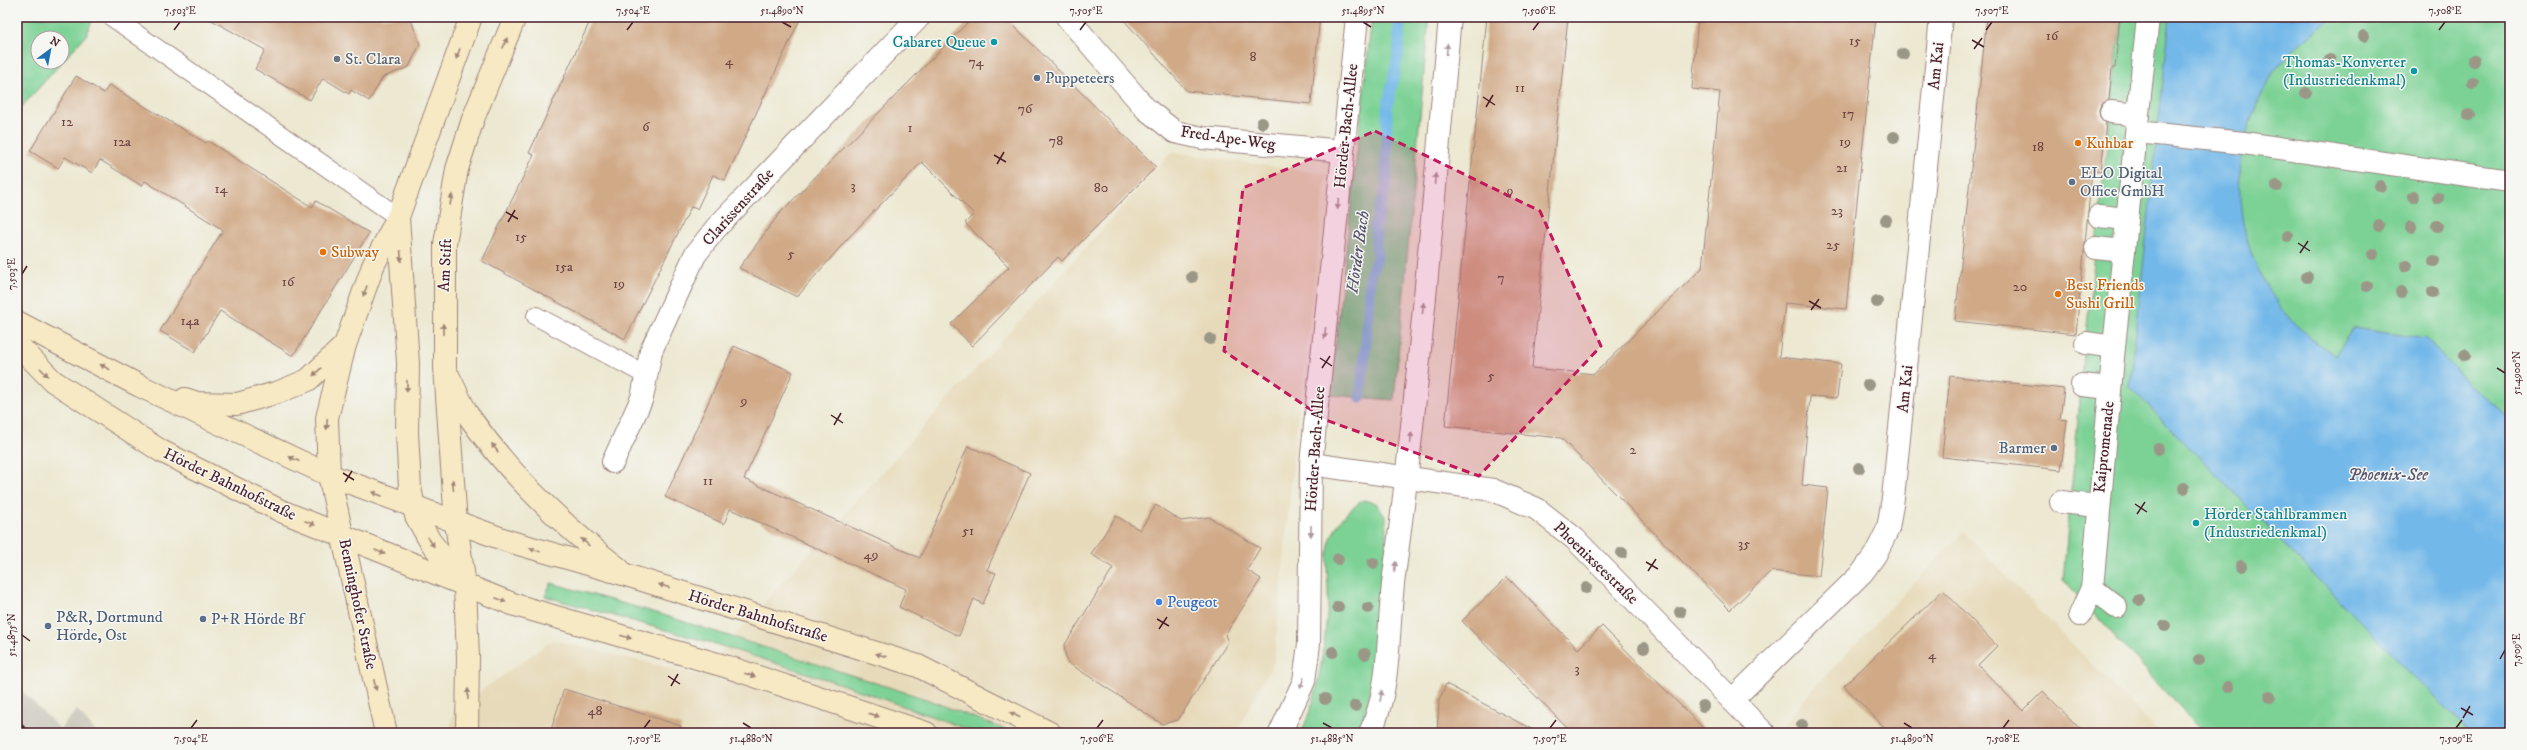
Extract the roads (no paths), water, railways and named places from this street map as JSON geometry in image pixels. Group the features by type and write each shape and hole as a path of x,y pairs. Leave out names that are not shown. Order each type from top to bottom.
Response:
{"main road":[{"path":"329,475 327,418 345,345 373,266 398,217 471,17"},
{"name":"Am Stift","path":"456,523 445,368 444,250 456,176 473,119 515,17"},
{"path":"398,217 408,363 407,432 414,508 430,541 465,586"},
{"name":"Hörder Bahnhofstraße","path":"17,322 140,386 329,475 414,508 548,554 626,575 918,666 1050,733"},
{"name":"Hörder Bahnhofstraße","path":"17,344 53,381 161,451 261,502 344,537 515,605 728,667 926,733"},
{"path":"140,386 197,403 237,404 278,392 308,380 345,345"},
{"path":"445,368 468,414 515,474 531,492 591,547 626,575"},
{"name":"Benninghofer Straße","path":"329,475 344,537 386,733"},
{"path":"456,523 465,586 468,657 467,733"}],"street":[{"name":"Clarissenstraße","path":"613,462 642,398 651,351 695,256 716,228 919,17"},
{"name":"Fred-Ape-Weg","path":"1067,17 1146,108 1175,132 1202,138 1343,151"},
{"name":"Hörder-Bach-Allee","path":"1280,733 1304,681 1309,644 1312,464 1357,17"},
{"path":"1370,733 1378,717 1386,670 1389,615 1408,476 1450,17"},
{"name":"Am Kai","path":"1732,700 1862,573 1875,555 1888,529 1904,404 1941,17"},
{"name":"Kaipromenade","path":"2080,615 2092,588 2098,506 2127,218 2145,127 2148,17"},
{"path":"2111,112 2145,127 2244,143 2510,181"},
{"path":"2099,216 2127,218"},
{"path":"2096,248 2124,251"},
{"path":"2086,343 2114,347"},
{"name":"Kaipromenade","path":"2082,385 2110,388"},
{"name":"Phoenixseestraße","path":"1312,464 1408,476 1493,490 1537,509 1575,539 1764,733"},
{"name":"Kaipromenade","path":"2061,502 2098,506"},
{"path":"2092,588 2116,607"}],"lane":[{"path":"112,17 398,217"},
{"path":"536,316 646,375"}],"water":[{"name":"Phoenix-See","path":"2170,17 2334,17 2305,39 2279,65 2262,94 2251,119 2244,146 2240,172 2240,199 2244,226 2251,252 2262,277 2276,301 2288,317 2303,332 2319,344 2336,356 2353,328 2427,339 2469,384 2510,418 2510,733 2470,733 2130,387"}],"waterway":[{"name":"Hörder Bach","path":"1360,398 1366,343 1370,275 1377,259 1375,226 1386,188 1387,109 1399,50 1399,17"}],"railway":[{"path":"17,721 29,733"}],"place":[{"name":"Cabaret Queue","path":"994,42"},
{"name":"St. Clara","path":"337,59"},
{"name":"Thomas-Konverter (Industriedenkmal)","path":"2414,71"},
{"name":"Puppeteers","path":"1037,78"},
{"name":"Kuhbar","path":"2078,143"},
{"name":"ELO Digital Office GmbH","path":"2072,182"},
{"name":"Subway","path":"323,252"},
{"name":"Best Friends Sushi Grill","path":"2058,294"},
{"name":"Barmer","path":"2054,448"},
{"name":"Hörder Stahlbrammen (Industriedenkmal)","path":"2196,523"},
{"name":"Peugeot","path":"1159,602"},
{"name":"P+R Hörde Bf","path":"203,619"},
{"name":"P&R, Dortmund Hörde, Ost","path":"48,626"}]}
